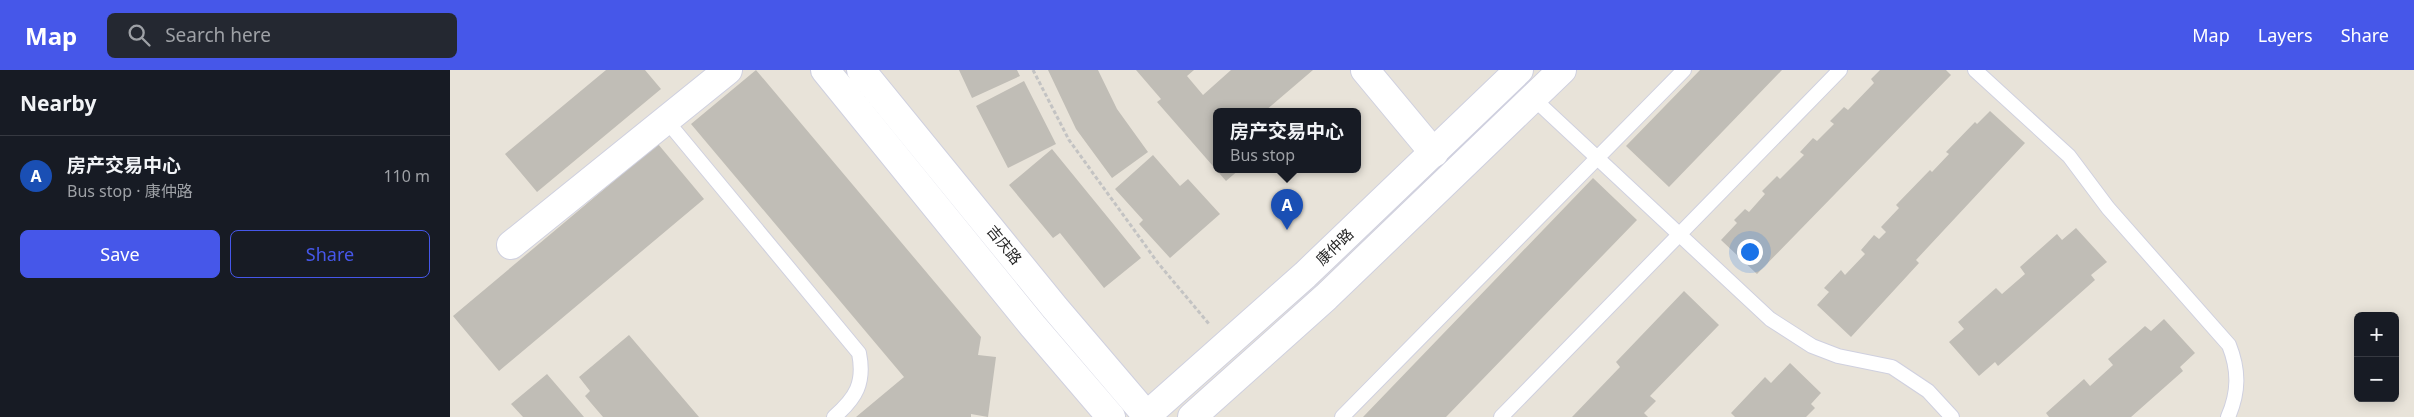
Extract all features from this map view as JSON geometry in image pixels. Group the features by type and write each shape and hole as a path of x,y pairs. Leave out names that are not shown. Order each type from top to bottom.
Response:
{"street":[{"path":"511,245 728,70"},
{"name":"吉庆路","path":"824,70 1021,311 1111,417"},
{"name":"吉庆路","path":"861,70 1055,308 1147,416"},
{"path":"1365,70 1434,153"},
{"name":"康仲路","path":"1147,416 1305,275 1434,153 1518,70"},
{"name":"康仲路","path":"1192,417 1340,284 1562,70"}],"lane":[{"path":"1342,417 1684,70"},
{"path":"1501,417 1840,70"},
{"path":"1975,70 2069,156 2108,208 2229,345 2237,372 2237,388 2228,417"},
{"path":"1533,98 1770,320 1790,334 1838,356 1892,367 1928,391 1952,417"},
{"path":"666,120 859,353 861,375 857,390 850,404 834,417"}],"path":[{"path":"1033,70 1069,140 1158,263 1227,346"}],"building":[{"path":"606,70 645,70 661,89 537,192 505,154"},
{"path":"756,70 981,337 978,355 996,357 988,417 971,414 971,417 856,417 904,377 691,124"},
{"path":"959,70 1017,70 1020,76 972,98"},
{"path":"1048,70 1098,70 1117,109 1148,152 1112,178 1076,129"},
{"path":"1136,70 1194,70 1187,76 1203,95 1231,70 1313,70 1269,108 1213,108 1213,166 1157,102 1161,99"},
{"path":"1700,70 1782,70 1669,187 1626,146"},
{"path":"1880,70 1946,70 1951,75 1757,274 1721,240 1737,223 1734,220 1745,209 1749,212 1765,194 1762,191 1777,176 1780,179 1804,155 1800,152 1813,138 1817,141 1834,124 1830,121 1844,107 1848,110 1874,83 1871,79"},
{"path":"1024,81 1056,144 1008,168 976,106"},
{"path":"1990,111 2025,143 1916,260 1919,263 1851,337 1817,305 1829,292 1824,288 1841,270 1845,275 1865,254 1861,250 1874,235 1879,239 1886,232 1881,227 1899,208 1896,205 1930,170 1932,172 1949,154 1946,152 1975,122 1977,124"},
{"path":"658,144 704,199 499,371 453,316"},
{"path":"1052,149 1141,258 1104,288 1060,233 1053,238 1009,185"},
{"path":"1153,155 1180,186 1188,179 1220,214 1170,258 1139,224 1143,220 1115,189"},
{"path":"1219,173 1235,173 1226,181"},
{"path":"1593,178 1637,220 1446,417 1363,417"},
{"path":"2076,228 2107,262 2091,275 2095,280 1998,366 1995,362 1979,376 1949,342 1964,329 1958,322 1996,288 2002,294 2025,274 2020,267 2057,234 2062,240"},
{"path":"1684,291 1719,325 1650,396 1656,401 1644,413 1648,417 1572,417 1620,367 1616,362"},
{"path":"2164,319 2195,353 2180,367 2183,371 2131,417 2049,417 2046,413 2084,379 2090,386 2113,365 2108,359 2145,326 2151,331"},
{"path":"629,335 699,417 603,417 585,396 590,391 579,377"},
{"path":"1790,363 1821,393 1811,404 1815,408 1806,417 1735,417 1731,413 1765,377 1771,383"},
{"path":"547,374 584,417 523,417 511,404"}],"place":[{"name":"房产交易中心","path":"1287,230"}]}
